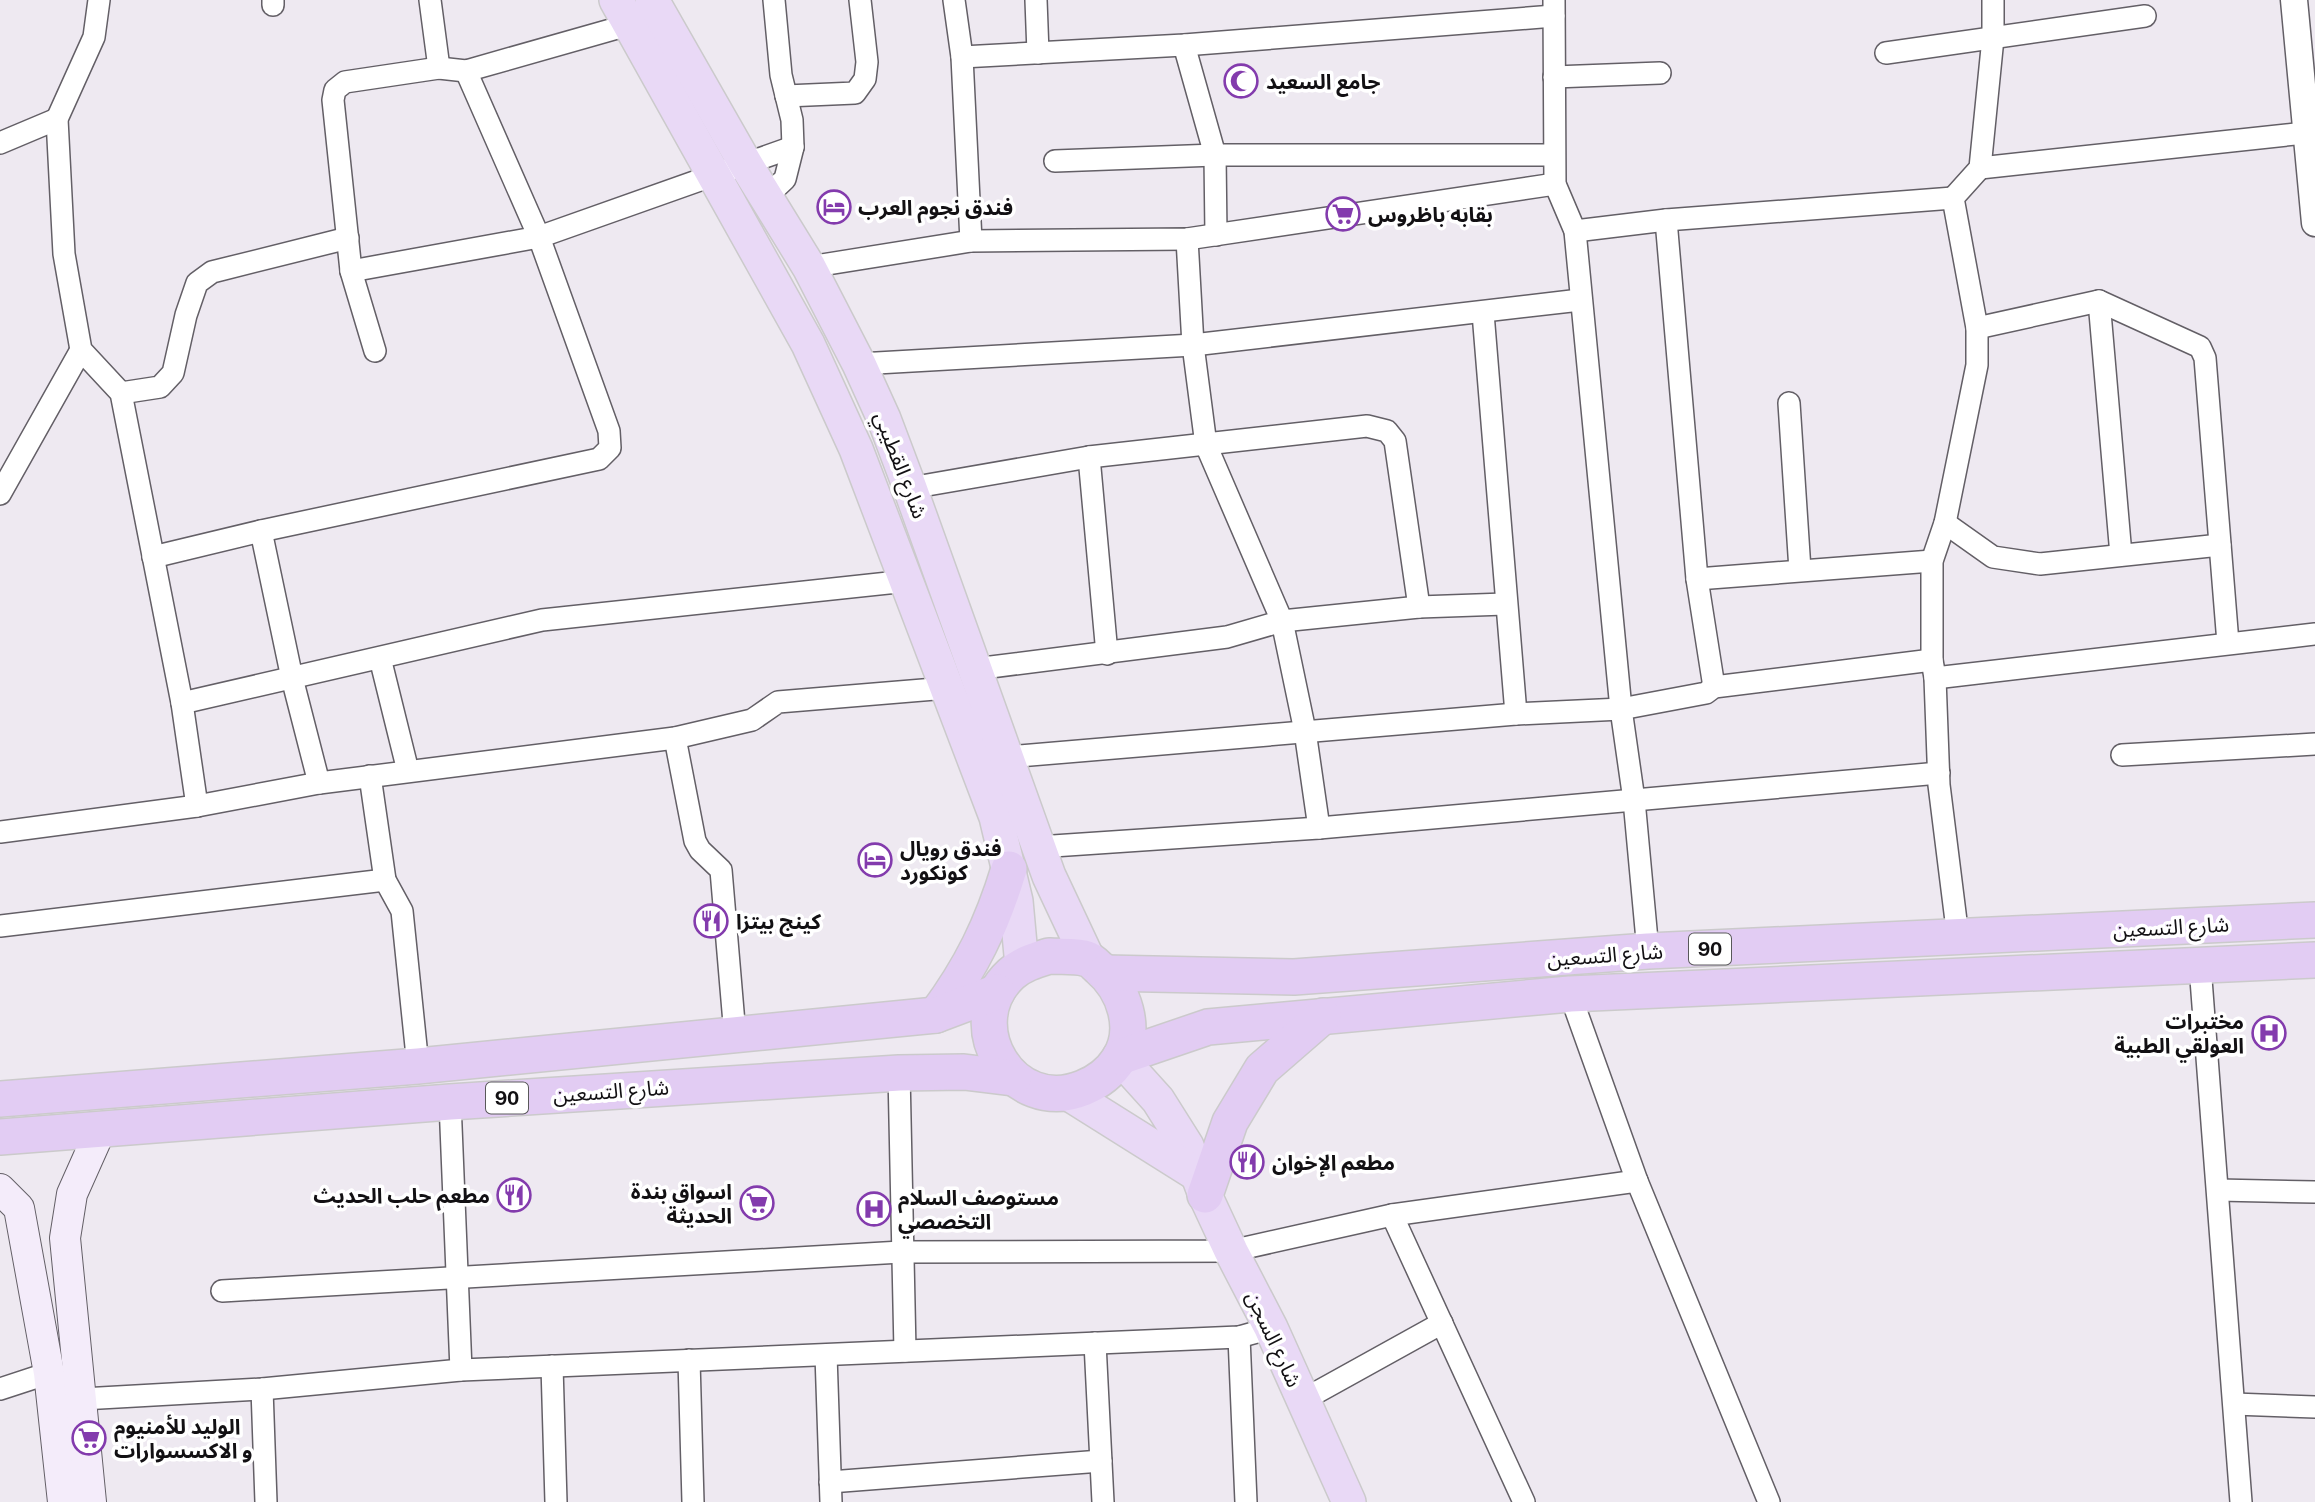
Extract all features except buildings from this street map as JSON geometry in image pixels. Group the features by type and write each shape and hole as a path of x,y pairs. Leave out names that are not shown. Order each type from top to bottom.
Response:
{"highway":[{"path":"936,1015 956,989 978,951 1009,869"},
{"name":"شارع التسعين","path":"1096,966 1294,977 1648,951 2315,920"},
{"path":"1049,956 1096,966 1119,991 1127,1012 1127,1035 1120,1057 1098,1082 1069,1094 1039,1092 1013,1078 999,1060 990,1038 990,1014 997,992 1012,973 1022,966 1049,956"},
{"name":"شارع التسعين","path":"1120,1057 1208,1027 1570,994 2315,960"},
{"name":"شارع التسعين","path":"0,1099 418,1066 936,1015 997,992"},
{"path":"1202,1185 1230,1122 1262,1069 1323,1016"},
{"name":"شارع التسعين","path":"0,1137 450,1102 900,1073 964,1072 1013,1078"}],"main road":[{"name":"شارع القطيبي","path":"652,0 745,163 809,267 859,364 911,488 975,669 990,759 996,817 1016,901 1022,966"},
{"name":"شارع القطيبي","path":"622,13 808,344 875,495 947,688 1038,847 1060,904 1096,966"},
{"name":"شارع السجن","path":"1120,1057 1158,1100 1187,1146 1231,1251 1271,1328 1349,1502"},
{"path":"1069,1094 1202,1185"},
{"path":"91,1502 65,1238 72,1194 101,1129"},
{"path":"0,1189 19,1208 49,1373 63,1502"}],"street":[{"path":"99,0 94,37 57,119 64,254 81,350 121,393 182,703 198,806"},
{"path":"430,0 439,68"},
{"path":"767,197 785,179 793,147 792,120 781,75 774,0"},
{"path":"786,96 855,93 865,79 867,62 860,0"},
{"path":"954,0 962,57 971,242"},
{"path":"1036,0 1038,53"},
{"path":"1575,231 1666,220 1953,198 1980,168 1993,38 1993,0"},
{"path":"2294,0 2315,223"},
{"path":"962,57 1184,45 1554,8 1555,184 1575,231 1621,709 1634,800 1648,951"},
{"path":"375,351 351,271 333,100 335,90 345,82 439,68 466,71 622,13"},
{"path":"1886,53 2145,16"},
{"path":"1184,45 1215,155 1216,235"},
{"path":"153,557 261,531 599,459 610,448 609,431 539,237 466,71"},
{"path":"1554,76 1660,73"},
{"path":"0,143 57,119"},
{"path":"1980,168 2305,133"},
{"path":"351,271 539,237 793,147"},
{"path":"1055,161 1215,155 1555,155"},
{"path":"809,267 971,242 1187,239 1555,184"},
{"path":"1953,198 1977,328 1977,365 1945,523 1932,561 1938,773 1958,937"},
{"path":"1666,220 1697,579 1714,687"},
{"path":"121,393 160,387 173,373 186,315 197,283 212,272 348,237"},
{"path":"1187,239 1193,345 1206,445 1282,621 1305,732 1319,828"},
{"path":"859,364 1193,345 1580,300"},
{"path":"1977,328 2099,301 2200,347 2205,358 2228,643"},
{"path":"2099,301 2122,555"},
{"path":"1482,313 1516,714"},
{"path":"0,494 81,350"},
{"path":"1789,403 1800,570"},
{"path":"911,488 1089,457 1367,426 1387,430 1395,441 1419,607"},
{"path":"1089,457 1107,654"},
{"path":"1945,523 1993,557 2040,564 2220,545"},
{"path":"261,531 292,678 319,783"},
{"path":"1697,579 1932,561"},
{"path":"182,703 542,621 908,581"},
{"path":"975,669 1227,637 1282,621 1419,607 1505,604"},
{"path":"990,759 1516,714 1621,709 1706,693 1714,687 2315,634"},
{"path":"380,658 408,771"},
{"path":"0,826 198,806 319,783 675,738 752,720 778,702 947,688"},
{"path":"675,738 695,841 720,870 735,1035"},
{"path":"2122,755 2315,744"},
{"path":"1038,847 1319,828 1938,773"},
{"path":"370,776 386,880 402,911 418,1066"},
{"path":"0,926 386,880"},
{"path":"2200,966 2241,1502"},
{"path":"1570,994 1637,1181 1769,1502"},
{"path":"900,1073 901,1252 905,1351"},
{"path":"450,1102 461,1370"},
{"path":"222,1291 901,1252 1231,1251 1392,1215 1637,1181"},
{"path":"2218,1190 2315,1192"},
{"path":"1392,1215 1524,1502"},
{"path":"1303,1400 1442,1323"},
{"path":"82,1399 262,1389 461,1370 1239,1337 1271,1328"},
{"path":"1239,1337 1246,1502"},
{"path":"1095,1343 1103,1502"},
{"path":"826,1354 831,1492 1101,1461"},
{"path":"689,1360 693,1502"},
{"path":"552,1366 556,1502"},
{"path":"0,1389 49,1373"},
{"path":"262,1389 266,1502"},
{"path":"2234,1405 2315,1407"}],"place":[{"name":"جامع السعيد","path":"1241,81"},
{"name":"فندق نجوم العرب","path":"834,207"},
{"name":"بقابه باظروس","path":"1343,214"},
{"name":"فندق رويال كونكورد","path":"875,860"},
{"name":"كينج بيتزا","path":"711,921"},
{"name":"مختبرات العولقي الطبية","path":"2269,1033"},
{"name":"مطعم الإخوان","path":"1247,1162"},
{"name":"مطعم حلب الحديث","path":"514,1195"},
{"name":"اسواق بندة الحديثة","path":"757,1203"},
{"name":"مستوصف السلام التخصصي","path":"874,1209"},
{"name":"الوليد للأمنيوم و الاكسسوارات","path":"89,1438"}]}
